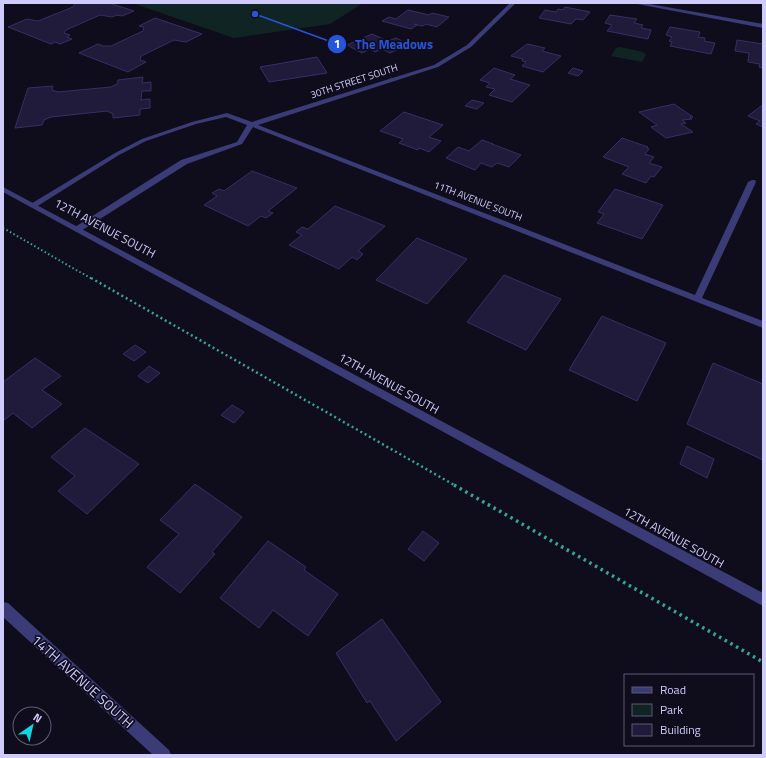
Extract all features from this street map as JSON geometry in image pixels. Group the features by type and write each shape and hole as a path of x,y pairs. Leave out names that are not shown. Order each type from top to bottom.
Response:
{"street":[{"name":"30TH STREET SOUTH","path":"251,125 436,66 470,46 513,3"},
{"path":"635,3 763,26"},
{"path":"33,205 117,154 144,140 194,123 227,115 251,125 240,143 184,162 78,229"},
{"name":"11TH AVENUE SOUTH","path":"251,125 763,325"},
{"path":"696,299 752,182"},
{"name":"12TH AVENUE SOUTH","path":"3,189 763,600"},
{"name":"14TH AVENUE SOUTH","path":"3,608 164,755"}],"path":[{"path":"3,228 763,662"}],"green space":[{"path":"132,3 363,3 330,24 234,38"},
{"path":"620,47 643,52 646,55 642,62 611,56 616,48"}],"building":[{"path":"71,3 109,3 134,11 122,16 117,15 112,17 100,15 66,30 64,33 70,35 67,37 72,39 60,44 55,42 51,44 8,27 27,19 38,21 73,7 75,4"},
{"path":"565,7 590,12 583,20 576,19 571,24 539,18 545,10 556,12 558,9 563,10"},
{"path":"408,10 429,15 432,13 449,17 437,27 426,24 422,26 414,24 417,25 411,29 382,21 389,17 396,19"},
{"path":"610,15 637,19 634,23 643,25 641,28 651,30 648,39 607,31 612,25 605,23"},
{"path":"155,18 202,34 186,42 174,40 141,56 140,60 146,62 128,72 79,53 98,44 103,46 111,46 143,31 144,27 139,26"},
{"path":"670,27 700,32 698,37 705,38 704,41 715,43 711,54 670,46 672,42 669,41 672,37 666,35"},
{"path":"372,34 388,41 396,38 408,44 390,53 382,49 375,52 370,49 362,53 347,45"},
{"path":"737,40 763,44 763,68 759,67 760,64 748,62 749,53 735,51"},
{"path":"527,44 545,48 542,51 561,56 543,72 522,66 526,62 522,61 523,59 511,56"},
{"path":"317,57 327,73 269,82 260,67"},
{"path":"494,68 515,75 510,79 530,85 512,102 489,95 495,89 486,87 490,83 480,80"},
{"path":"573,68 583,71 578,76 568,73"},
{"path":"143,77 142,83 151,82 151,91 142,91 141,100 150,99 150,108 140,109 140,115 113,118 113,114 107,111 51,117 44,120 42,125 15,128 28,88 53,86 52,90 58,92 111,87 117,84 118,80"},
{"path":"472,100 484,103 477,109 465,106"},
{"path":"674,104 693,117 690,117 692,119 682,120 686,123 681,124 693,132 666,138 651,127 657,125 639,112"},
{"path":"761,106 763,107 763,127 756,124 760,121 748,116"},
{"path":"404,112 443,125 429,137 441,141 429,152 419,148 418,150 399,143 403,139 380,131"},
{"path":"622,138 648,147 647,148 649,149 645,154 654,157 649,163 662,167 654,177 651,176 646,183 622,174 629,167 603,157"},
{"path":"482,140 521,155 509,167 497,163 492,167 481,163 475,170 446,158 458,147 469,151"},
{"path":"252,171 297,188 268,211 273,213 266,218 261,216 248,226 204,205 217,196 212,193 219,189 224,191"},
{"path":"615,189 663,205 642,239 597,223 604,214 598,212"},
{"path":"335,206 385,226 358,251 363,254 357,260 352,257 339,269 289,245 302,235 296,232 302,227 308,229"},
{"path":"417,238 467,259 427,304 376,280"},
{"path":"504,275 561,299 526,350 467,322"},
{"path":"602,316 666,343 637,401 569,370"},
{"path":"135,345 146,352 134,361 123,354"},
{"path":"35,358 61,376 42,390 62,404 32,428 13,413 3,421 3,382"},
{"path":"713,363 763,384 763,460 687,424"},
{"path":"149,366 160,373 148,383 138,376"},
{"path":"232,405 244,412 234,423 221,415"},
{"path":"85,428 139,464 87,514 58,491 75,476 51,457"},
{"path":"687,446 714,459 707,478 680,464"},
{"path":"195,484 242,517 212,552 215,554 180,593 147,567 179,534 160,520"},
{"path":"423,531 439,543 424,561 408,549"},
{"path":"268,541 306,567 304,570 338,594 308,636 273,610 259,628 220,598"},
{"path":"382,619 441,702 396,741 370,701 367,703 336,653"}],"place":[{"name":"The Meadows","path":"255,14"}]}
